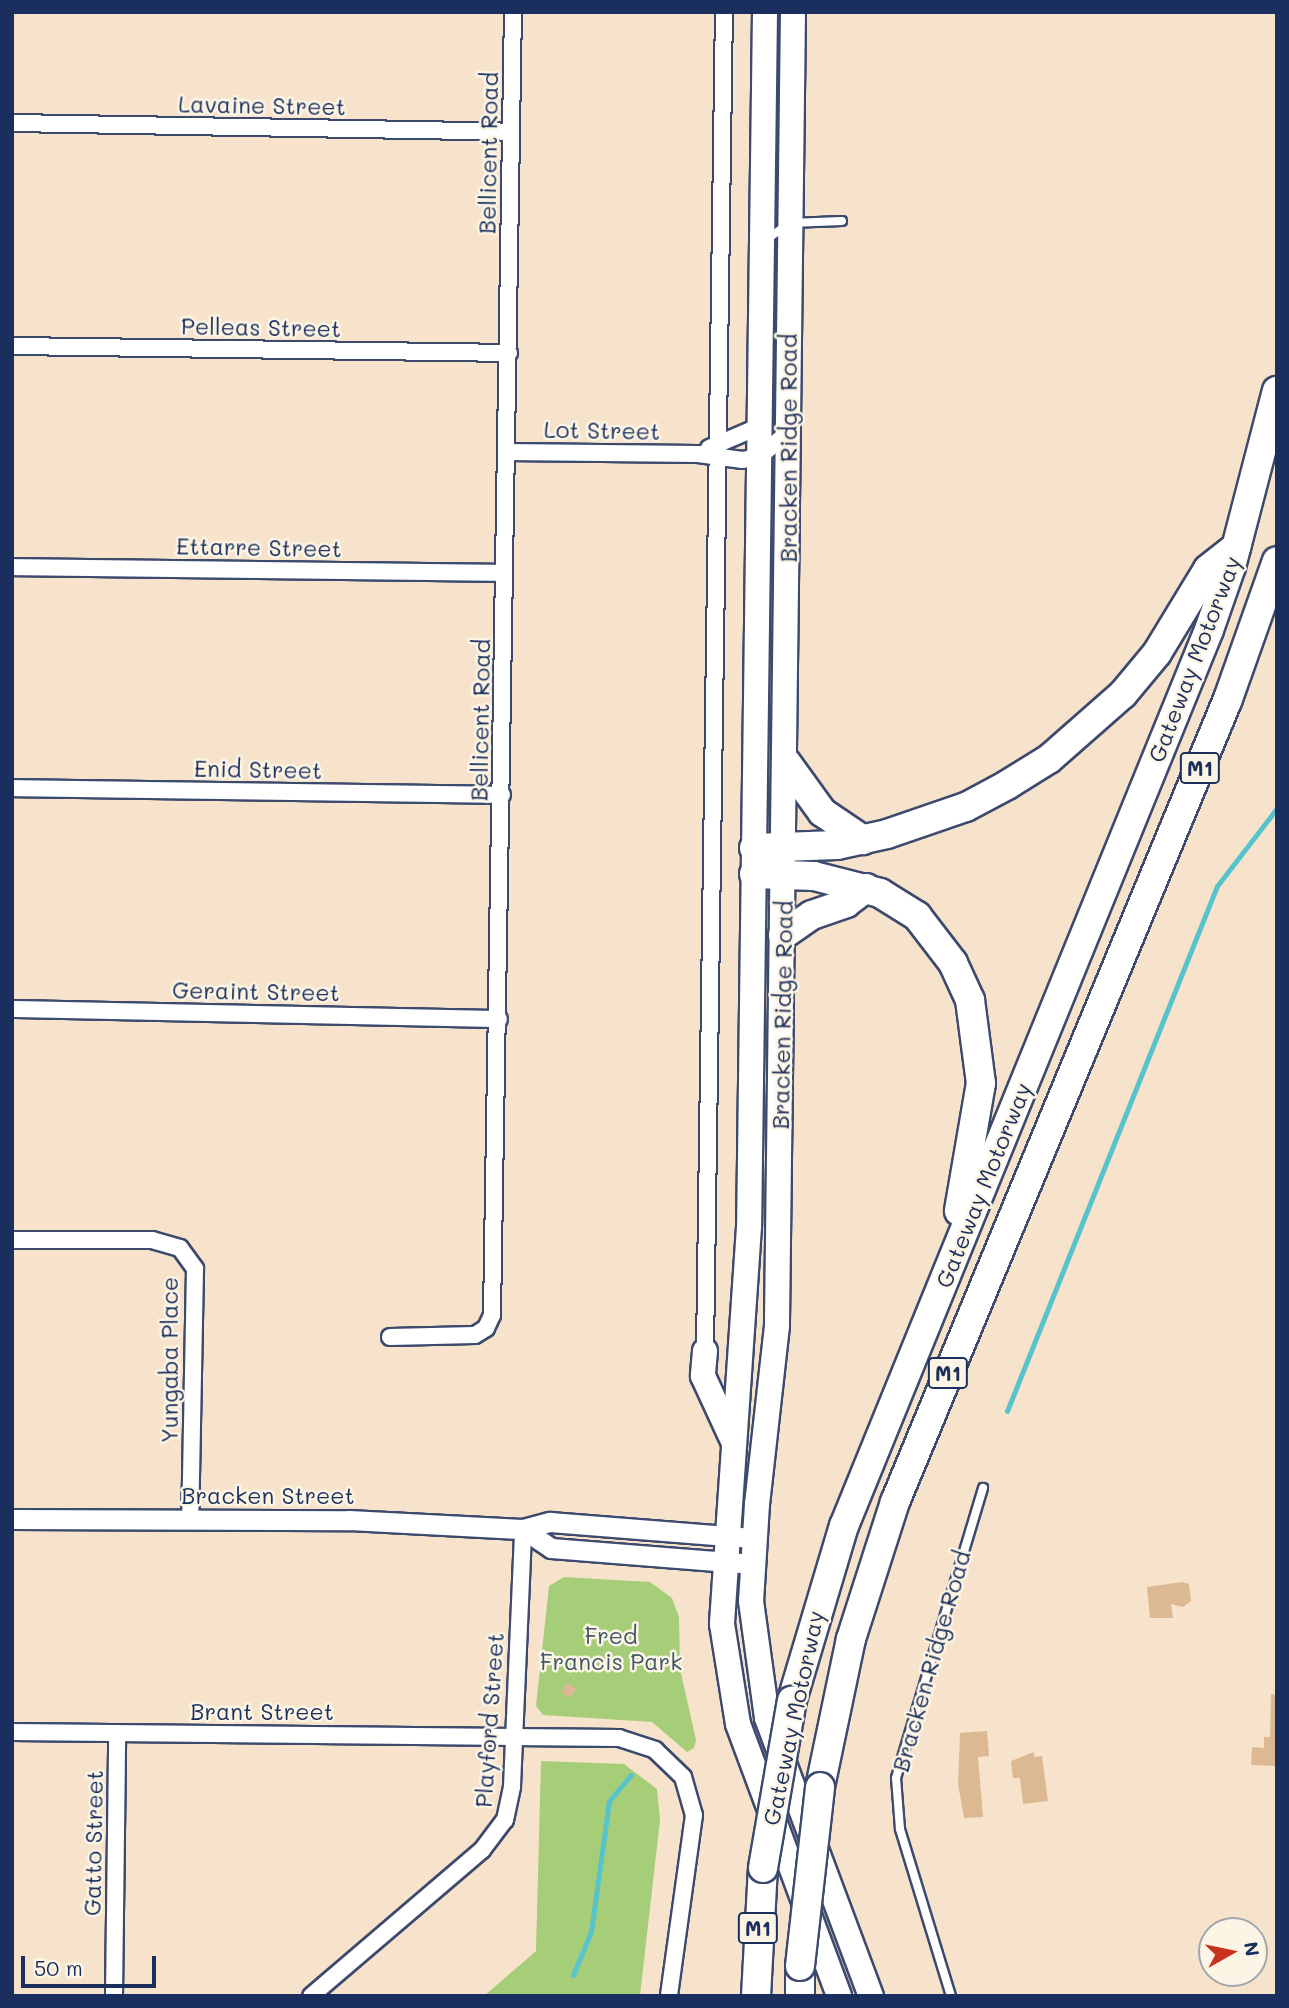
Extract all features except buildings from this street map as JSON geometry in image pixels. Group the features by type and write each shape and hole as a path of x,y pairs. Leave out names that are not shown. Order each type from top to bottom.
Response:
{"highway":[{"name":"Gateway Motorway","path":"756,1996 763,1868 792,1700 844,1526 1209,630 1236,547 1277,391"},
{"path":"784,862 965,807 1049,759 1123,694 1157,653 1208,569 1236,547"},
{"name":"Gateway Motorway","path":"800,1996 800,1966 820,1787 851,1639 895,1502 1228,699 1277,561"},
{"path":"786,762 822,812 863,840"},
{"path":"754,861 784,862 866,888 917,916 953,963 970,1000 981,1083 972,1156 958,1202 963,1234"},
{"path":"783,934 812,915 846,904 866,888"}],"main road":[{"name":"Bracken Ridge Road","path":"765,12 747,1302 722,1563 724,1655 738,1724 839,1996"},
{"name":"Bracken Ridge Road","path":"793,12 786,762 777,1326 755,1538 753,1637 767,1718 871,1996"},
{"path":"705,1351 704,1376 733,1441"}],"street":[{"name":"Bellicent Road","path":"390,1337 475,1335 486,1328 492,1315 499,1019 513,12"},
{"path":"705,1351 724,12"},
{"name":"Lavaine Street","path":"12,123 511,132"},
{"name":"Pelleas Street","path":"12,346 509,353"},
{"path":"716,452 760,426"},
{"path":"760,456 789,432"},
{"name":"Lot Street","path":"506,452 716,452 760,456"},
{"name":"Ettarre Street","path":"12,567 504,573"},
{"name":"Enid Street","path":"12,788 502,795"},
{"name":"Geraint Street","path":"12,1009 499,1019"},
{"name":"Yungaba Place","path":"12,1240 152,1240 180,1248 195,1269 190,1519"},
{"name":"Bracken Street","path":"12,1519 438,1522 523,1529 550,1522 755,1538"},
{"name":"Bracken Street","path":"523,1529 551,1548 753,1564"},
{"name":"Playford Street","path":"312,1996 496,1835 510,1806 523,1529"},
{"name":"Brant Street","path":"12,1732 619,1738 655,1750 683,1777 694,1815 670,1996"},
{"name":"Gatto Street","path":"114,1996 117,1733"}],"lane":[{"path":"762,242 790,223 842,221"},
{"name":"Bracken Ridge Road","path":"951,1996 900,1829 896,1778 983,1488"}],"green space":[{"name":"Fred Francis Park","path":"564,1577 650,1582 672,1598 679,1617 680,1669 696,1740 694,1748 687,1752 652,1722 543,1715 536,1706 549,1586"},
{"path":"541,1761 624,1764 657,1789 660,1820 640,1996 484,1996 536,1951"}],"waterway":[{"path":"1007,1411 1217,886 1277,808"},
{"path":"573,1975 591,1932 609,1801 631,1775"}]}
